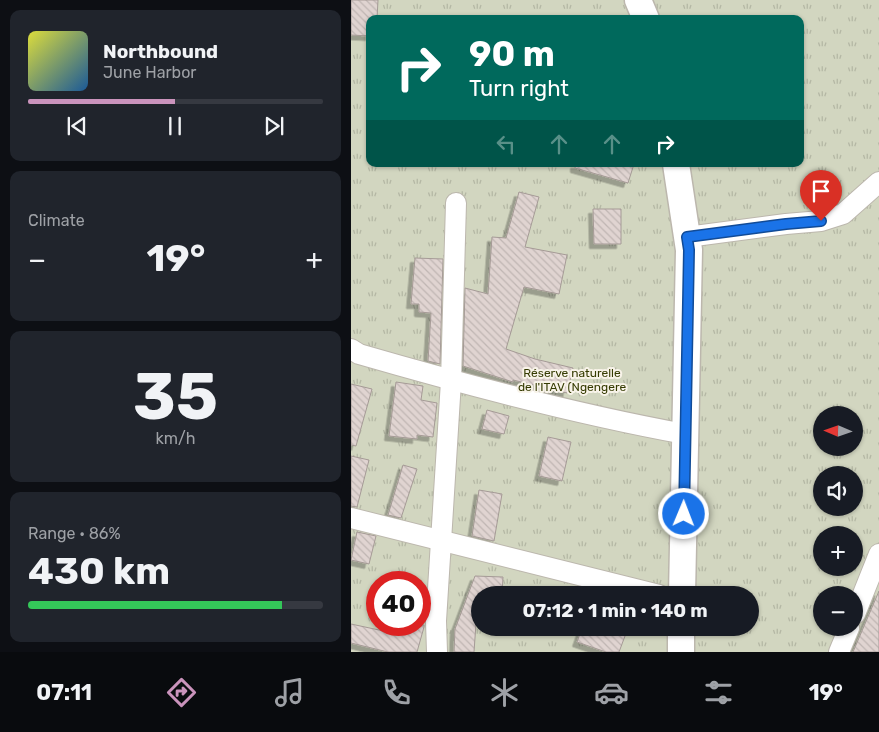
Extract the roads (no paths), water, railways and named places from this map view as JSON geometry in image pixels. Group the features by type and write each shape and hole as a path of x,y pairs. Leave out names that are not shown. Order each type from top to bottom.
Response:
{"street":[{"path":"638,0 644,15"},
{"path":"677,167 689,250 682,586"},
{"path":"687,237 821,221 843,214 879,182"},
{"path":"437,652 436,621 451,381 456,203"},
{"path":"351,349 359,354 451,381 685,434"},
{"path":"351,518 622,586"},
{"path":"863,594 879,554"},
{"path":"681,636 681,652"},
{"path":"839,652 846,636"}],"park label":[{"name":"Réserve naturelle de l'ITAV (Ngengere","path":"572,380"}]}
